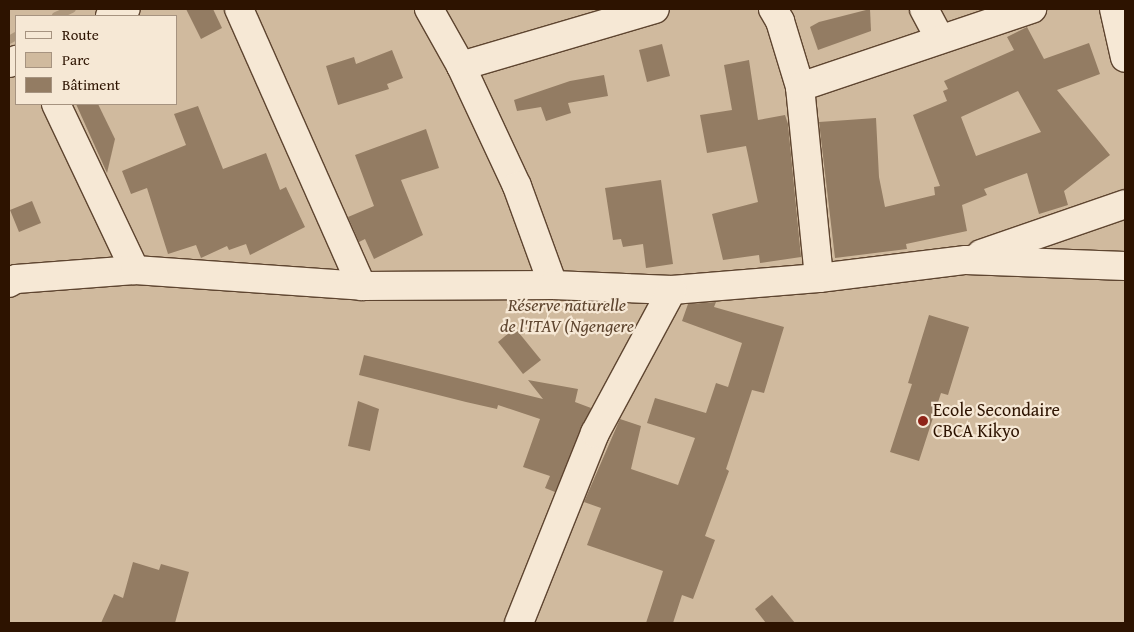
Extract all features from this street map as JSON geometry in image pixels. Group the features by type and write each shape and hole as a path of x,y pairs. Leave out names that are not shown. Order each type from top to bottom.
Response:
{"street":[{"path":"112,15 126,9"},
{"path":"239,9 362,286"},
{"path":"429,9 461,66 517,186 553,284"},
{"path":"461,66 655,9"},
{"path":"773,9 780,21 800,87 819,278"},
{"path":"924,9 940,39"},
{"path":"800,87 1032,9"},
{"path":"1114,9 1125,58"},
{"path":"56,105 135,270"},
{"path":"966,260 1125,204"},
{"path":"9,283 16,279 135,270 362,286 553,284 672,290 819,278 966,260 1125,266"},
{"path":"518,623 595,433 672,290"}],"green space":[{"name":"Réserve naturelle de l'ITAV (Ngengere","path":"9,9 1125,9 1125,623 9,623"}],"building":[{"path":"186,9 213,9 222,28 201,39"},
{"path":"870,9 871,31 818,50 810,27 819,22"},
{"path":"1027,27 1044,59 1089,43 1100,74 1057,90 1110,155 1064,191 1068,205 1039,214 1027,173 984,189 987,195 962,205 967,231 906,244 907,249 835,258 819,122 876,118 879,177 885,207 935,195 934,187 940,186 913,115 947,101 943,91 948,89 944,81 1014,50 1007,37","holes":["1018,91 1041,132 976,156 961,117"]},
{"path":"662,44 670,76 647,82 639,50"},
{"path":"392,50 403,78 387,84 389,89 338,105 326,66 354,57 356,64"},
{"path":"749,60 758,120 785,115 788,124 801,257 760,263 759,255 723,260 712,214 758,202 746,146 707,153 700,115 732,110 724,65"},
{"path":"604,75 608,96 568,103 571,113 546,121 541,107 517,111 514,100 570,81"},
{"path":"76,105 98,105 115,139 107,173"},
{"path":"198,106 223,169 266,153 280,190 286,187 305,227 250,255 246,244 229,250 227,246 201,258 196,245 168,254 147,188 131,194 122,171 186,145 174,114"},
{"path":"426,129 439,168 401,180 423,235 374,259 365,239 359,242 348,217 374,206 355,155"},
{"path":"661,180 673,264 646,268 643,244 623,247 621,239 613,240 605,188"},
{"path":"32,201 41,223 19,232 10,210"},
{"path":"716,302 714,307 784,327 764,393 752,390 726,469 729,471 705,536 715,540 693,599 682,595 673,623 646,623 663,571 587,545 601,508 584,502 620,419 641,426 631,469 678,485 695,438 647,423 655,398 706,413 716,383 728,387 742,343 682,321 688,304"},
{"path":"929,315 969,327 948,395 941,393 919,461 890,452 912,384 908,383"},
{"path":"515,328 541,360 523,374 498,342"},
{"path":"364,355 543,399 528,380 578,389 575,402 591,408 555,492 545,488 550,476 523,467 540,419 498,405 497,409 359,375"},
{"path":"358,401 379,409 370,451 348,446"},
{"path":"133,562 159,570 161,564 189,572 175,623 101,623 114,594 123,598"},
{"path":"772,595 795,623 766,623 755,609"}],"waterway":[{"path":"58,15 72,9"},
{"path":"9,40 15,37"}],"place":[{"name":"Ecole Secondaire CBCA Kikyo","path":"923,421"}]}
